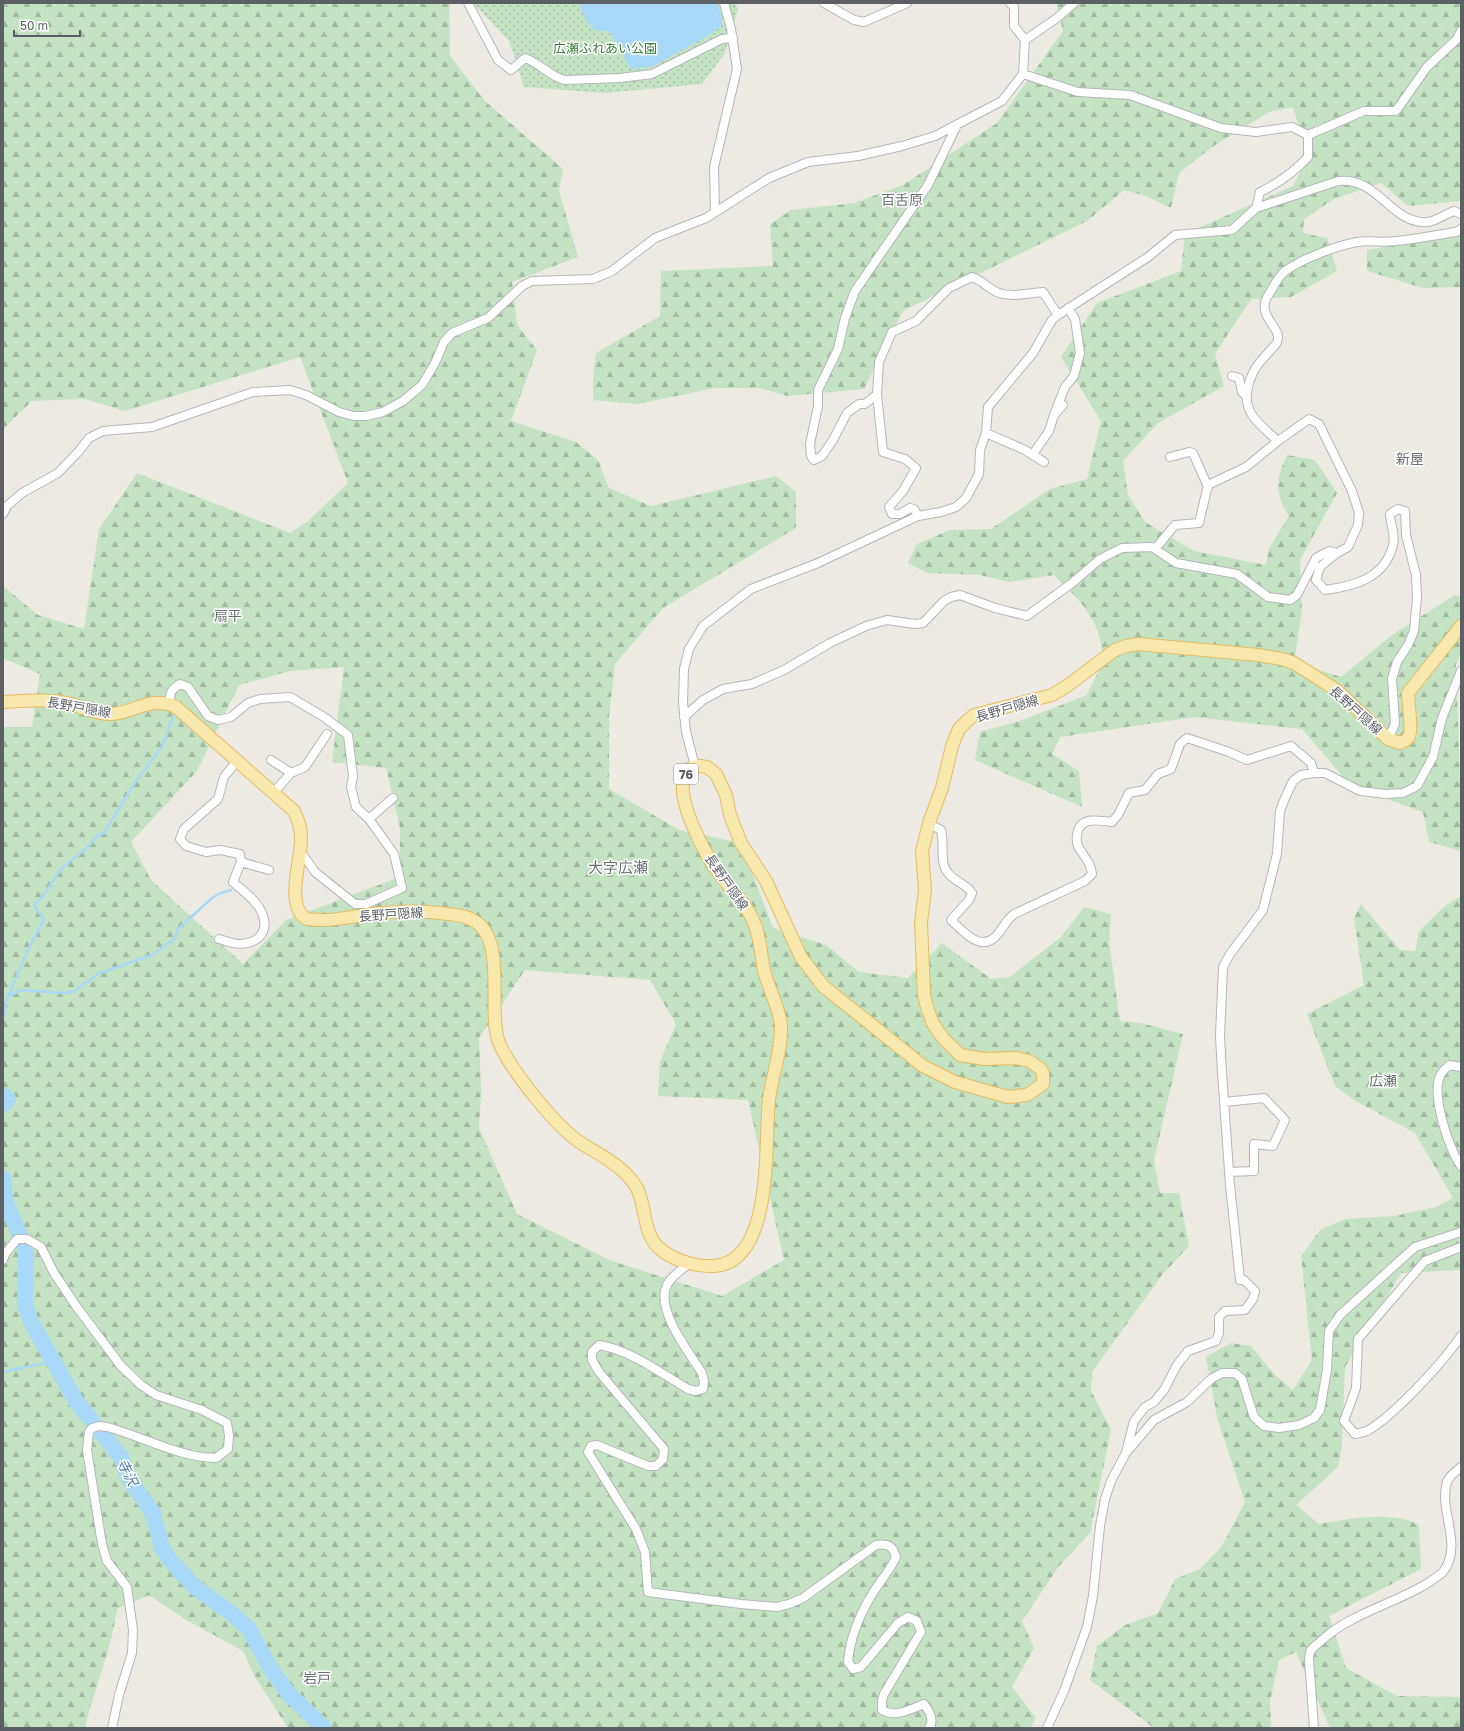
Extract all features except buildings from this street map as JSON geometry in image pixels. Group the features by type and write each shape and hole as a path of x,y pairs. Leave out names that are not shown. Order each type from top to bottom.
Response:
{"main road":[{"name":"長野戸隠線","path":"3,702 44,700 62,702 110,714 129,711 149,703 162,702 168,703 183,712 290,806 296,816 301,832 301,852 295,898 299,911 302,916 307,919 344,918 384,913 419,911 459,915 474,920 481,926 488,937 493,954 494,1024 499,1042 508,1059 561,1127 577,1140 613,1163 633,1182 638,1191 650,1233 658,1247 674,1258 714,1266 738,1257 745,1249 762,1203 767,1170 768,1105 781,1032 779,1015 766,976 760,942 752,918 741,898 713,865 697,836 689,814 683,783 687,772 695,766 707,767 716,774 726,795 735,830 741,844 768,886 801,957 823,986 923,1066 956,1082 1002,1097 1017,1098 1027,1095 1043,1084 1043,1074 1041,1069 1030,1060 1016,1058 984,1059 960,1055 943,1038 933,1024 926,1007 922,955 922,922 925,890 922,851 929,824 942,788 958,729 974,715 1052,695 1067,686 1115,650 1138,644 1282,659 1294,663 1338,691 1388,739 1400,743 1408,739 1411,732 1407,706 1408,693 1461,626"}],"street":[{"path":"468,3 489,46 498,60 511,70 525,58 532,60 557,78 565,80 620,78 652,74 722,39 733,38"},
{"path":"716,211 714,167 738,69 733,38 724,3"},
{"path":"824,3 854,20 864,22 906,3"},
{"path":"3,514 8,506 22,493 58,473 80,451 89,438 103,431 152,427 253,392 268,390 290,390 306,395 339,412 353,416 366,416 383,412 404,401 422,385 435,364 444,342 452,333 488,318 522,286 532,281 593,279 612,271 655,238 706,218 769,178 808,162 858,156 902,146 935,136 957,125 1002,101 1023,74 1025,40 1014,26 1014,7 1010,3"},
{"path":"1025,40 1057,18 1074,3"},
{"path":"1023,74 1078,92 1130,95 1220,128 1256,132 1292,127 1308,135 1364,112 1396,111 1428,67 1457,39 1461,31"},
{"path":"877,394 865,404 859,404 846,414 822,456 814,460 811,456 810,444 818,406 818,390 838,349 845,318 855,292 928,185 957,125"},
{"path":"1256,208 1260,192 1274,185 1297,169 1308,156 1308,135"},
{"path":"695,766 688,744 684,717 684,669 688,649 703,626 751,589 818,563 918,516 941,512 956,506 966,498 979,474 980,450 986,433 988,407 1030,357 1052,320 1058,315 1148,257 1175,235 1232,230 1256,208 1332,183 1349,180 1361,183 1377,192 1396,212 1415,221 1429,222 1454,211 1461,214"},
{"path":"1278,440 1255,420 1246,405 1246,396 1251,377 1259,363 1277,342 1278,333 1266,316 1263,308 1266,299 1284,273 1306,260 1338,247 1357,242 1394,242 1456,232 1461,229"},
{"path":"918,516 914,509 910,508 896,515 892,514 889,507 903,491 916,468 905,459 883,452 878,418 877,394 879,362 892,332 916,321 949,288 972,277 980,280 993,291 1004,294 1043,292 1058,315"},
{"path":"1033,454 1049,431 1064,387 1074,376 1080,353 1075,319 1068,308"},
{"path":"1232,376 1240,378 1242,392 1246,396"},
{"path":"1054,415 1063,405"},
{"path":"1208,487 1246,467 1278,440 1309,419 1319,424 1352,491 1359,513 1358,525 1348,547 1337,553 1320,567 1316,580 1325,590 1355,584 1370,578 1384,564 1394,545 1394,531 1390,514 1398,509 1404,511 1406,535 1416,575 1417,597 1414,631 1408,645 1397,662 1392,679 1395,724 1388,739"},
{"path":"986,433 1033,454 1044,462"},
{"path":"1155,549 1175,525 1199,523 1208,487 1193,453 1189,452 1170,456"},
{"path":"684,717 703,700 723,689 752,684 784,670 830,643 866,626 887,620 915,624 923,623 944,601 960,595 995,608 1027,616 1072,583 1100,559 1122,548 1152,547 1176,563 1237,574 1268,597 1290,600 1297,595 1316,558 1329,551 1337,553"},
{"path":"1126,1453 1134,1421 1144,1407 1154,1402 1164,1390 1177,1365 1188,1351 1216,1341 1219,1334 1218,1317 1225,1311 1244,1310 1253,1299 1255,1291 1244,1280 1240,1280 1229,1172 1220,1036 1223,967 1230,954 1263,910 1277,854 1280,811 1285,798 1294,781 1301,775 1314,773 1324,773 1360,791 1386,794 1403,793 1417,786 1433,757 1442,718 1461,671"},
{"path":"168,703 169,694 172,688 180,684 188,687 208,716 218,720 231,717 248,703 260,699 290,697 324,717 348,735 353,776 352,787 356,807 369,819 394,854 402,888 366,904 355,904 315,872 301,852"},
{"path":"274,792 291,773 305,767 327,734"},
{"path":"929,824 941,830 943,837 944,867 948,873 968,887 972,893 969,900 950,920 976,942 985,943 995,937 1006,921 1014,914 1085,881 1092,874 1092,866 1077,844 1077,832 1081,824 1087,820 1112,822 1118,815 1129,793 1145,790 1158,774 1171,769 1180,744 1187,738 1247,760 1291,746 1311,763 1314,773"},
{"path":"271,760 291,773"},
{"path":"220,939 240,944 254,941 264,933 266,924 260,909 233,882 242,862 240,854 220,850 206,852 186,846 180,839 184,829 218,799 224,777 237,761"},
{"path":"369,819 393,798"},
{"path":"242,862 269,870"},
{"path":"1461,1067 1449,1065 1440,1074 1438,1092 1444,1128 1461,1166"},
{"path":"1224,1102 1264,1098 1285,1120 1273,1146 1254,1144 1254,1171 1229,1172"},
{"path":"1047,1728 1064,1691 1087,1627 1093,1596 1100,1526 1105,1499 1111,1481 1126,1453 1154,1420 1188,1402 1212,1379 1222,1374 1235,1373 1242,1379 1254,1417 1264,1426 1279,1428 1299,1425 1314,1418 1320,1410 1327,1370 1329,1331 1340,1315 1415,1246 1461,1232"},
{"path":"3,1260 5,1254 17,1239 27,1239 35,1242 46,1254 54,1273 76,1306 121,1366 141,1385 156,1395 202,1410 227,1423 229,1429 228,1449 224,1454 216,1458 200,1458 175,1451 107,1427 99,1426 92,1428 89,1432 87,1450 102,1544 108,1561 127,1587 133,1630 132,1653 119,1695 112,1728"},
{"path":"1461,1247 1424,1261 1358,1339 1356,1388 1344,1421 1355,1434 1367,1431 1397,1407 1450,1351 1461,1336"},
{"path":"690,1262 677,1272 667,1286 664,1300 671,1321 702,1373 704,1381 703,1389 696,1391 688,1390 635,1358 613,1347 599,1345 592,1352 592,1360 599,1372 664,1449 663,1459 656,1466 648,1466 597,1445 591,1446 588,1452 636,1529 645,1552 648,1592 777,1607 803,1598 867,1550 876,1545 889,1545 894,1549 896,1557 870,1596 860,1617 849,1647 848,1662 853,1669 861,1667 898,1623 908,1617 917,1621 921,1632 884,1694 882,1700 882,1710 889,1714 898,1713 924,1704 930,1712 932,1724 929,1728"},
{"path":"1314,1728 1309,1659 1311,1650 1329,1634 1374,1608 1421,1586 1447,1568 1455,1551 1456,1539 1455,1529 1447,1504 1446,1483 1461,1467"}],"green space":[{"path":"3,3 451,3 449,7 450,56 485,101 563,169 559,191 578,257 512,282 517,325 537,350 511,421 576,442 598,460 609,488 651,506 776,476 796,492 796,528 663,608 615,664 609,717 609,789 679,830 741,843 773,928 826,945 859,972 908,978 942,943 991,979 1010,977 1061,937 1084,907 1111,914 1109,942 1120,1021 1141,1023 1183,1034 1154,1160 1160,1193 1179,1193 1189,1246 1162,1275 1092,1372 1091,1391 1111,1429 1090,1533 1059,1566 1022,1621 1034,1648 1012,1687 1036,1718 1030,1728 288,1728 255,1677 243,1651 186,1620 149,1595 117,1609 115,1624 107,1654 85,1728 3,1728 3,727 32,727 40,674 3,658 3,586 38,615 84,629 99,529 137,473 290,533 308,521 348,483 300,357 125,411 85,399 32,401 3,429","holes":["344,667 332,762 386,768 400,828 400,877 286,920 243,964 151,880 131,842 197,771 239,685 290,671","525,970 650,980 676,1024 660,1062 658,1096 748,1100 784,1260 722,1296 609,1260 517,1214 479,1128 481,1090 479,1038"]},
{"name":"広瀬ふれあい公園","path":"473,3 735,3 738,9 725,53 702,84 605,93 524,87 509,41"},
{"path":"1056,3 1461,3 1461,201 1408,206 1381,183 1334,199 1304,219 1303,233 1327,238 1337,271 1291,297 1251,299 1215,354 1224,386 1158,423 1123,461 1128,495 1145,522 1194,551 1266,565 1269,548 1289,516 1281,500 1278,486 1280,472 1287,455 1315,460 1337,493 1300,560 1302,610 1294,663 1341,677 1392,635 1455,595 1461,597 1461,653 1456,664 1461,851 1429,842 1423,812 1351,786 1302,729 1195,717 1060,737 1052,754 1079,771 1082,807 975,760 980,732 1020,721 1087,695 1102,662 1099,633 1094,622 1080,602 1054,575 1009,582 980,575 927,573 908,563 917,544 950,530 991,529 1050,489 1087,479 1101,421 1061,357 1097,303 1181,271 1185,234 1293,186 1308,157 1293,107 1269,112 1212,147 1179,173 1171,208 1146,196 1124,190 1087,221 903,311 864,389 787,396 760,388 715,388 637,404 593,400 593,378 596,353 660,316 661,271 773,266 770,224 791,210 854,203 903,185 997,123 1063,31"},
{"path":"1461,234 1461,287 1423,288 1367,271 1367,250"},
{"path":"1461,896 1461,1270 1401,1273 1345,1367 1342,1446 1338,1467 1296,1505 1319,1524 1356,1518 1384,1517 1409,1520 1419,1525 1421,1569 1329,1616 1346,1668 1397,1696 1461,1697 1461,1728 1330,1728 1296,1652 1279,1660 1270,1702 1271,1728 1154,1728 1090,1680 1097,1646 1125,1625 1158,1613 1175,1579 1200,1569 1222,1546 1245,1502 1217,1417 1206,1357 1231,1343 1251,1346 1273,1373 1293,1390 1312,1360 1301,1256 1320,1230 1346,1219 1394,1216 1436,1207 1453,1198 1415,1133 1354,1100 1335,1086 1307,1014 1364,985 1354,918 1361,904 1400,950 1415,951 1419,931 1445,906"}],"water":[{"path":"579,3 717,3 722,18 722,25 711,34 651,67 631,69 609,31 596,31 585,18"}],"waterway":[{"path":"3,1016 6,1001 33,939 44,920 34,905 42,897 62,868 89,846 97,836 104,833 134,784 163,745 173,716"},
{"path":"8,996 22,990 61,993 73,992 98,974 154,954 175,938 178,929 212,898 231,890"},
{"path":"3,1095 8,1099 3,1105"},
{"name":"寺沢","path":"3,1178 5,1200 26,1250 25,1304 31,1322 76,1401 121,1457 129,1479 153,1513 162,1548 170,1560 196,1588 230,1612 249,1629 269,1666 288,1693 324,1728"},
{"path":"3,1372 53,1361"}],"district":[{"name":"百舌原","path":"902,199"},
{"name":"新屋","path":"1410,458"},
{"name":"扇平","path":"228,615"},
{"name":"大字広瀬","path":"618,867"},
{"name":"広瀬","path":"1383,1080"},
{"name":"岩戸","path":"317,1677"}]}
